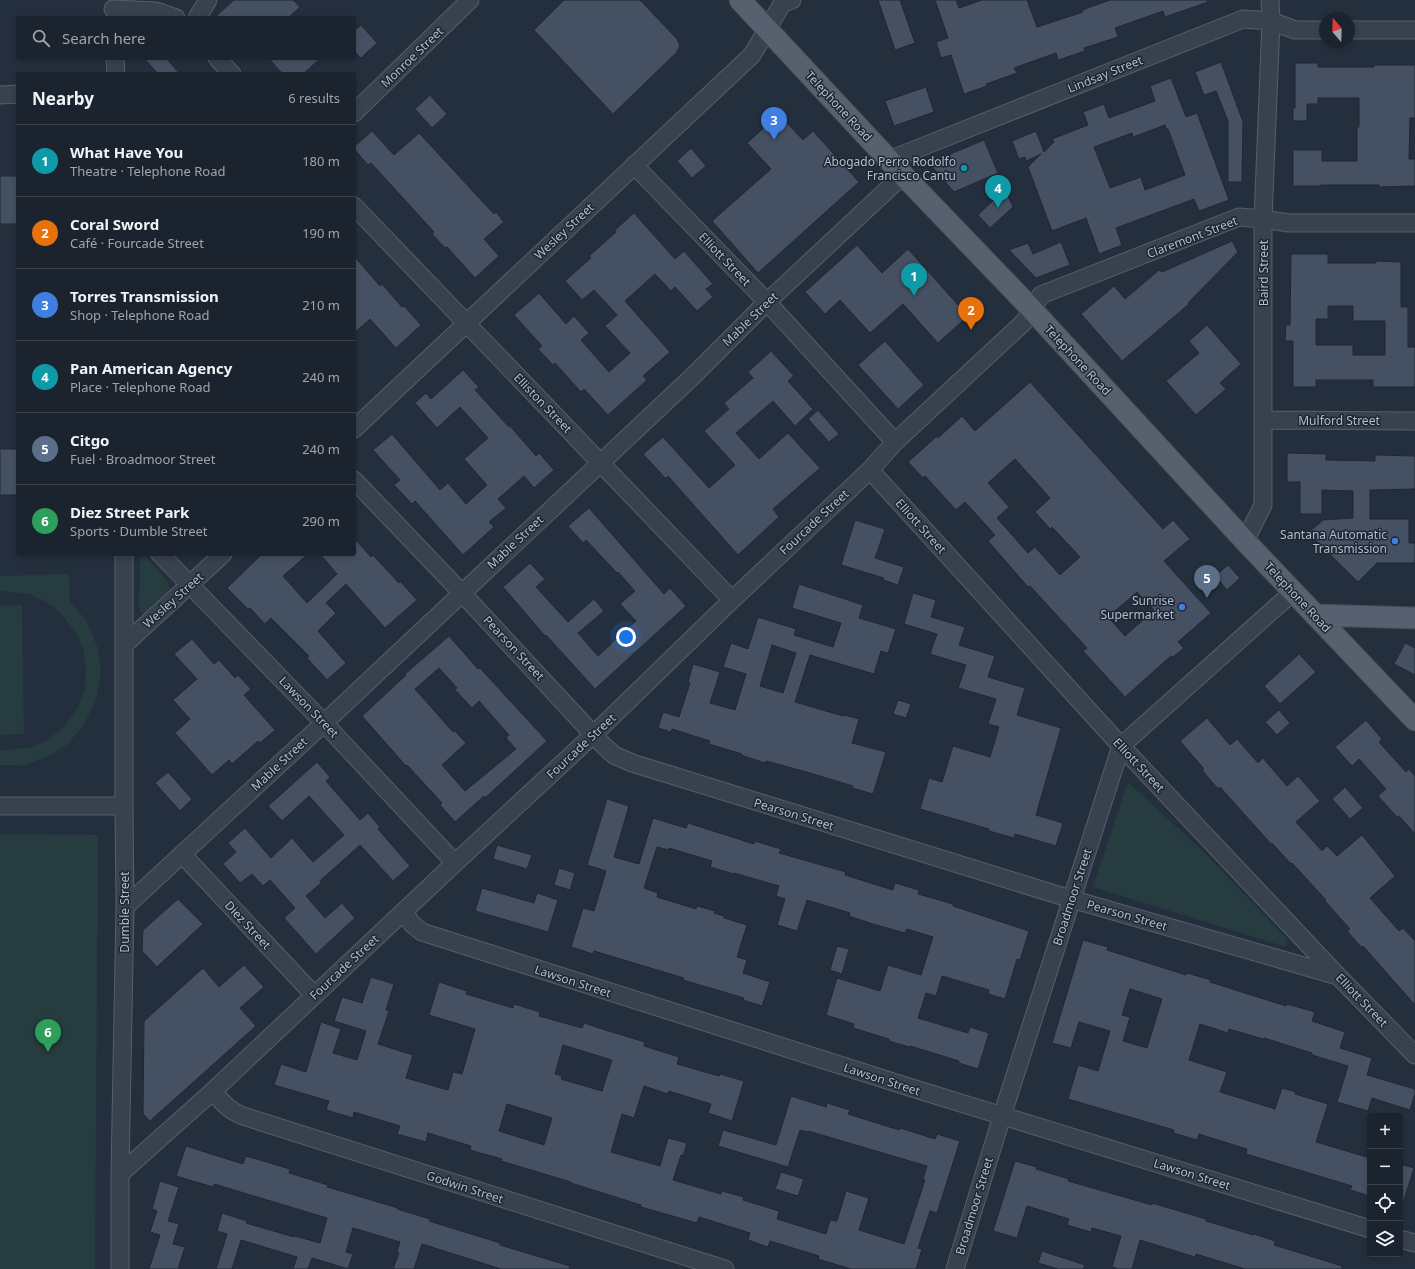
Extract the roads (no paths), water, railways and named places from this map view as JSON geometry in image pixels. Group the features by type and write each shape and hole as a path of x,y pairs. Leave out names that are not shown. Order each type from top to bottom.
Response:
{"main road":[{"name":"Telephone Road","path":"740,0 888,160 1032,310 1245,541 1415,720"},
{"path":"1315,615 1415,618"}],"street":[{"path":"199,16 208,0"},
{"name":"Wesley Street","path":"356,427 752,55 782,4 792,0"},
{"name":"Baird Street","path":"1245,541 1263,505 1263,219 1271,21 1270,0"},
{"name":"Monroe Street","path":"356,111 469,1"},
{"path":"113,9 156,11 170,16"},
{"name":"Lindsay Street","path":"888,160 1243,19 1271,21 1295,30 1319,30"},
{"path":"1355,30 1415,30"},
{"path":"115,60 116,72"},
{"path":"219,60 230,72"},
{"path":"0,94 16,94"},
{"name":"Elliott Street","path":"634,165 767,302 895,442"},
{"name":"Mable Street","path":"125,907 324,723 461,592 692,377 767,302 903,175"},
{"name":"Elliston Street","path":"356,208 732,600"},
{"name":"Claremont Street","path":"1032,310 1041,295 1239,217 1289,223 1415,223"},
{"name":"Fourcade Street","path":"120,1174 213,1091 594,734 732,600 870,470 895,442 1024,322 1032,310"},
{"name":"Mulford Street","path":"1263,420 1415,421"},
{"name":"Elliott Street","path":"870,470 1121,746 1338,976 1415,1055"},
{"name":"Pearson Street","path":"356,482 614,755 632,763 1071,899 1338,976"},
{"name":"Dumble Street","path":"120,1269 120,1174 125,907 124,556"},
{"name":"Lawson Street","path":"162,556 324,723 455,863"},
{"name":"Wesley Street","path":"124,645 221,556"},
{"path":"1121,746 1293,592"},
{"name":"Broadmoor Street","path":"955,1269 1002,1116 1121,746"},
{"path":"0,806 124,806"},
{"name":"Diez Street","path":"182,854 314,995"},
{"name":"Lawson Street","path":"404,912 412,924 422,932 904,1086 1367,1228"},
{"name":"Godwin Street","path":"213,1091 232,1112 243,1116 725,1269"},
{"path":"1403,1240 1415,1243"}],"place":[{"name":"Torres Transmission","path":"774,140"},
{"name":"Abogado Perro Rodolfo Francisco Cantu","path":"964,168"},
{"name":"Pan American Agency","path":"998,208"},
{"name":"What Have You","path":"914,296"},
{"name":"Coral Sword","path":"971,330"},
{"name":"Santana Automatic Transmission","path":"1395,541"},
{"name":"Citgo","path":"1207,598"},
{"name":"Sunrise Supermarket","path":"1182,607"},
{"name":"Diez Street Park","path":"48,1052"}]}
